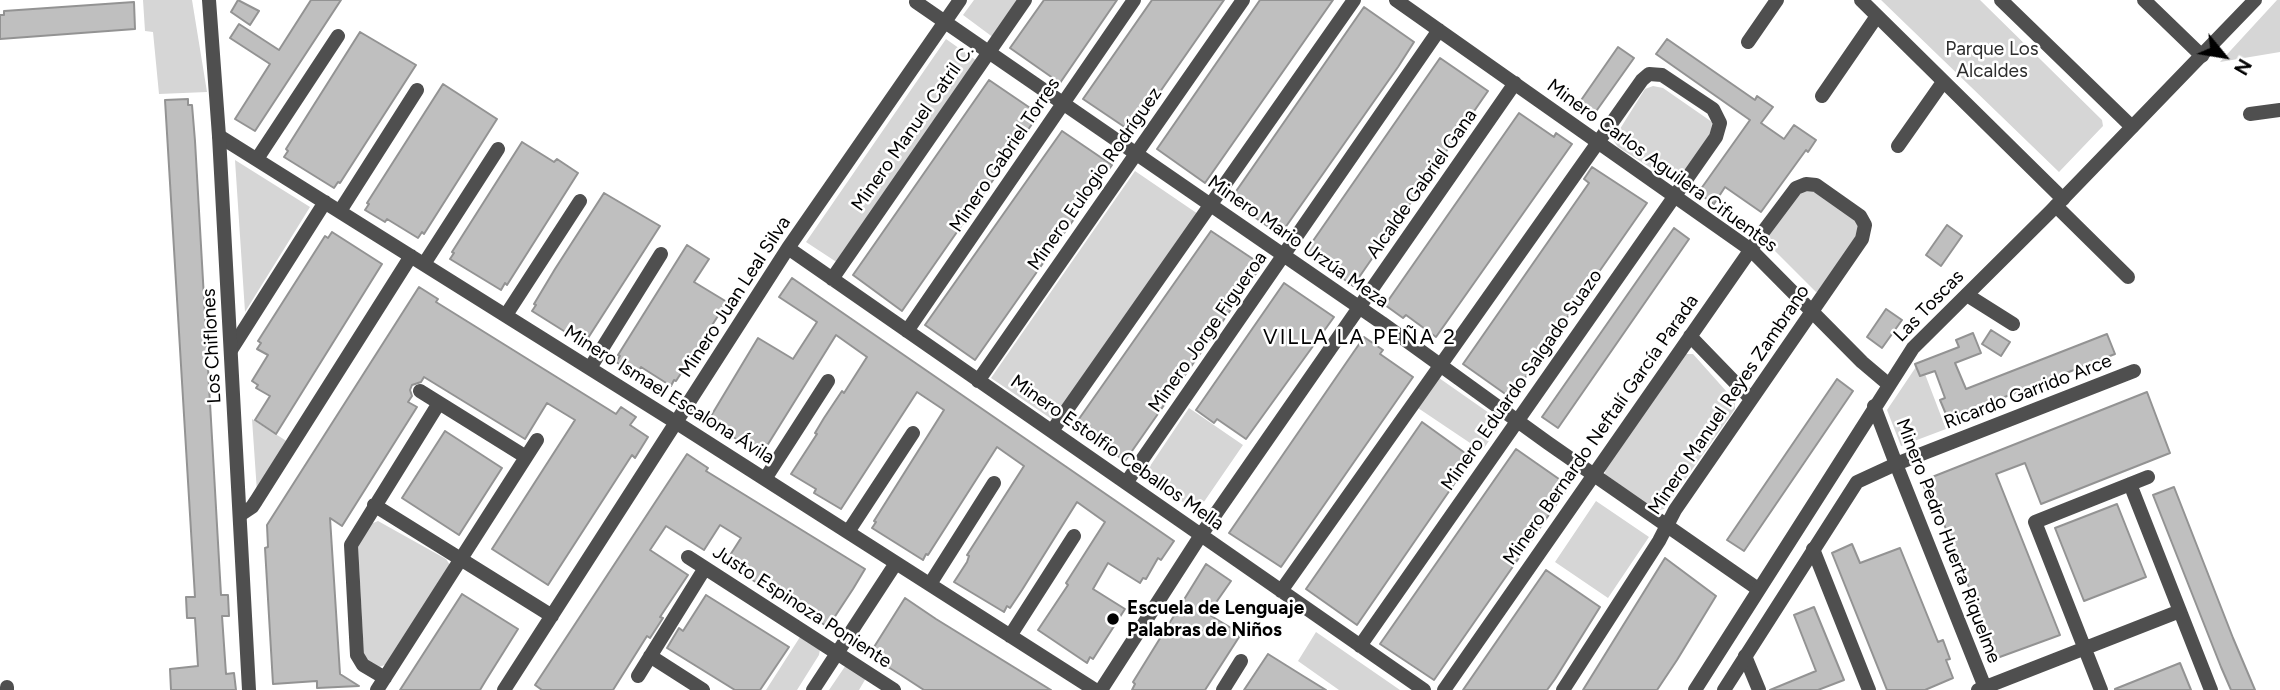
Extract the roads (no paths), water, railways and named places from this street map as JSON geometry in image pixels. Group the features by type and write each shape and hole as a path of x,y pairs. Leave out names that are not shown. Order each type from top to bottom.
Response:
{"street":[{"name":"Los Chiflones","path":"209,0 219,136 249,690"},
{"name":"Minero Juan Leal Silva","path":"507,689 788,248 960,0"},
{"name":"Minero Manuel Catril C.","path":"832,279 1025,0"},
{"name":"Minero Gabriel Torres","path":"907,331 1134,0"},
{"name":"Minero Eulogio Rodríguez","path":"978,381 1243,0"},
{"path":"1052,431 1354,0"},
{"name":"Minero Carlos Aguilera Cifuentes","path":"1396,0 1751,250 1862,362 1888,384"},
{"path":"1748,42 1777,0"},
{"path":"1861,0 2060,202 2128,277"},
{"path":"2001,0 2132,127"},
{"path":"2144,0 2202,56"},
{"name":"Las Toscas","path":"1695,690 1913,348 2060,202 2255,0"},
{"name":"Minero Mario Urzúa Meza","path":"916,2 1360,308 1592,475 1758,589"},
{"path":"1822,96 1877,16"},
{"name":"Minero Jorge Figueroa","path":"1126,483 1439,30"},
{"path":"257,159 338,36"},
{"name":"Minero Eduardo Salgado Suazo","path":"1360,646 1716,137 1720,123 1713,109 1662,75 1649,74 1598,142"},
{"path":"1898,146 1943,82"},
{"name":"Alcalde Gabriel Gana","path":"1101,690 1202,535 1515,83"},
{"path":"340,211 418,90"},
{"path":"2250,114 2280,110"},
{"name":"Minero Ismael Escalona Ávila","path":"219,136 677,423 1095,690"},
{"path":"1281,591 1598,142"},
{"path":"424,264 498,149"},
{"name":"Minero Bernardo Neftalí García Parada","path":"1444,690 1792,192 1805,184 1820,187 1860,216 1865,225 1861,239"},
{"path":"506,315 580,201"},
{"path":"231,350 326,202"},
{"name":"Minero Manuel Reyes Zambrano","path":"1563,690 1659,541 1675,510 1861,239"},
{"name":"Minero Estolfio Ceballos Mella","path":"788,248 1424,690"},
{"path":"590,368 661,254"},
{"path":"240,515 256,501 411,256"},
{"path":"1966,296 2013,324"},
{"path":"1690,336 1751,399"},
{"name":"Ricardo Garrido Arce","path":"1896,464 2134,371"},
{"path":"765,479 828,381"},
{"path":"420,391 526,457"},
{"path":"439,403 351,545 357,655 381,684 537,440"},
{"name":"Minero Pedro Huerta Riquelme","path":"1874,406 1983,689"},
{"path":"848,532 913,433"},
{"path":"1724,690 1857,482 1896,464"},
{"path":"2101,690 2035,522 2148,477"},
{"path":"930,584 994,483"},
{"path":"2130,484 2210,690"},
{"path":"374,505 552,617"},
{"path":"1010,636 1074,536"},
{"path":"1813,549 1869,690"},
{"name":"Justo Espinoza Poniente","path":"688,557 894,690"},
{"path":"813,690 896,563"},
{"path":"638,676 705,568"},
{"path":"1983,689 2180,611"},
{"path":"650,656 703,690"},
{"path":"1745,656 1759,690"},
{"path":"1223,690 1241,661"}],"place":[{"name":"Escuela de Lenguaje Palabras de Niños","path":"1113,619"}],"district":[{"name":"VILLA LA PEÑA 2","path":"1360,338"}],"park label":[{"name":"Parque Los Alcaldes","path":"1992,60"}]}
